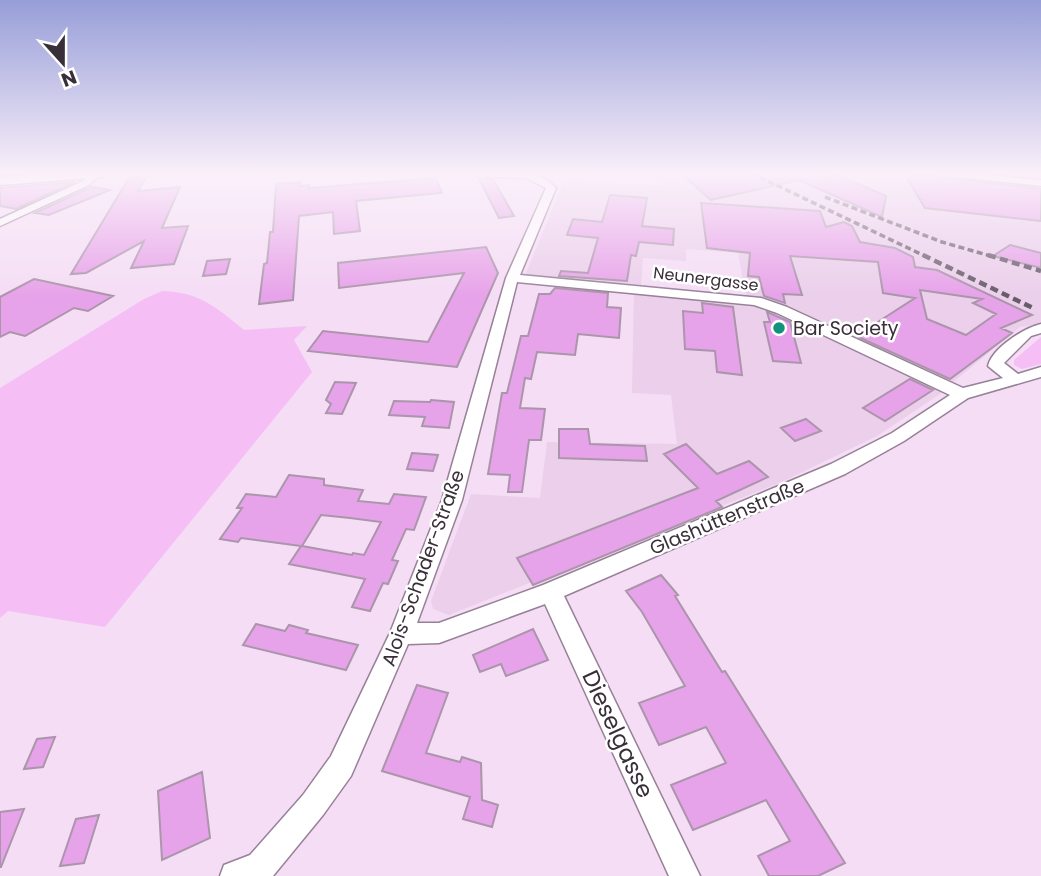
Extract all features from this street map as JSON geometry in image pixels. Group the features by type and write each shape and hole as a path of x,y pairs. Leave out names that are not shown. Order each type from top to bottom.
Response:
{"street":[{"path":"0,223 20,214"},
{"name":"Alois-Schader-Straße","path":"251,873 313,805 341,766 401,634 452,500 512,278 540,214"},
{"name":"Neunergasse","path":"512,278 756,301 782,310 962,394"},
{"path":"1015,379 996,366 996,362 1026,333 1041,328"},
{"name":"Glashüttenstraße","path":"401,634 439,632 551,592 838,469 898,437 962,394 1041,372"},
{"name":"Dieselgasse","path":"551,592 685,876"}],"shaded area":[{"path":"550,214 1041,214 1041,324 1020,327 952,383 791,307 746,296 738,253 686,249 686,261 643,258 641,285 529,276 526,273"},
{"path":"162,291 186,294 206,302 244,330 307,326 294,340 312,372 105,627 8,611 0,618 0,388 144,299"},
{"path":"634,293 755,307 797,322 943,392 877,436 784,481 449,615 433,609 431,601 471,494 540,498 547,442 677,444 671,395 632,393"},
{"path":"1041,337 1041,364 1022,369 1014,365 1014,360"}],"building":[{"path":"107,214 168,214 162,228 188,226 174,264 131,268 144,241 86,273 71,274"},
{"path":"274,214 317,214 299,216 293,300 259,304 270,232 273,232"},
{"path":"333,214 358,214 360,231 334,234"},
{"path":"497,214 514,216 499,218"},
{"path":"604,214 644,214 642,226 674,229 673,245 639,242 636,256 631,255 627,281 559,276 561,271 588,273 598,238 567,235 573,219 602,222"},
{"path":"702,214 821,214 826,227 844,222 852,226 860,242 895,248 913,257 915,267 937,270 1032,315 1001,328 1012,333 950,379 856,336 915,298 883,293 878,262 790,256 802,295 783,294 785,303 764,296 759,277 748,276 750,253 707,248","holes":["920,290 982,299 973,303 996,314 966,335 927,319"]},
{"path":"977,214 1041,214 1041,221"},
{"path":"1010,245 1041,253 1041,268 993,256"},
{"path":"486,247 498,273 457,367 308,351 323,331 428,342 464,273 339,288 338,263"},
{"path":"230,259 226,274 203,276 207,261"},
{"path":"34,279 113,296 88,311 74,308 25,336 10,332 0,337 0,297"},
{"path":"555,288 608,293 607,307 621,308 619,338 578,334 575,355 537,352 531,379 525,378 520,408 545,409 541,440 529,440 522,492 508,492 510,475 488,474 502,393 507,393 521,336 528,336 539,294 550,294"},
{"path":"702,303 733,307 742,375 717,372 715,351 685,349 683,311 703,313"},
{"path":"767,312 790,322 801,363 773,361 764,322 770,322"},
{"path":"910,379 933,390 885,421 863,408"},
{"path":"335,382 356,383 342,414 326,413 331,404 326,400"},
{"path":"394,401 454,402 449,428 422,426 425,417 389,415"},
{"path":"806,419 821,431 795,441 781,428"},
{"path":"559,429 588,429 590,444 645,446 647,461 559,458"},
{"path":"686,444 717,474 749,461 768,477 716,501 722,507 533,585 517,558 698,488 664,454"},
{"path":"412,453 438,455 433,471 407,469"},
{"path":"289,475 324,479 324,485 363,490 358,501 389,504 394,494 426,497 414,530 406,529 392,560 398,561 388,584 383,583 370,611 352,607 365,579 289,564 301,546 241,538 238,542 220,539 242,508 237,508 246,494 276,497","holes":["321,515 381,522 364,555 302,546"]},
{"path":"661,575 678,595 675,596 722,672 725,671 845,863 818,876 769,876 758,856 790,841 766,800 693,830 671,785 726,763 706,727 659,745 639,703 685,686 642,612 626,591"},
{"path":"256,624 285,631 289,625 308,630 306,633 358,645 346,670 243,645"},
{"path":"533,629 548,660 506,676 501,664 480,672 473,655"},
{"path":"417,685 448,693 426,753 460,762 462,757 481,763 482,800 498,805 492,827 463,819 470,797 382,771"},
{"path":"55,737 43,767 24,769 37,739"},
{"path":"202,772 210,838 162,860 158,791"},
{"path":"24,809 1,867 0,867 0,812"},
{"path":"99,815 84,863 60,866 76,819"}],"railway":[{"path":"837,214 927,257"},
{"path":"869,214 942,242 994,257"},
{"path":"923,255 1035,309"},
{"path":"988,255 1041,271"}],"place":[{"name":"Bar Society","path":"779,328"}]}
